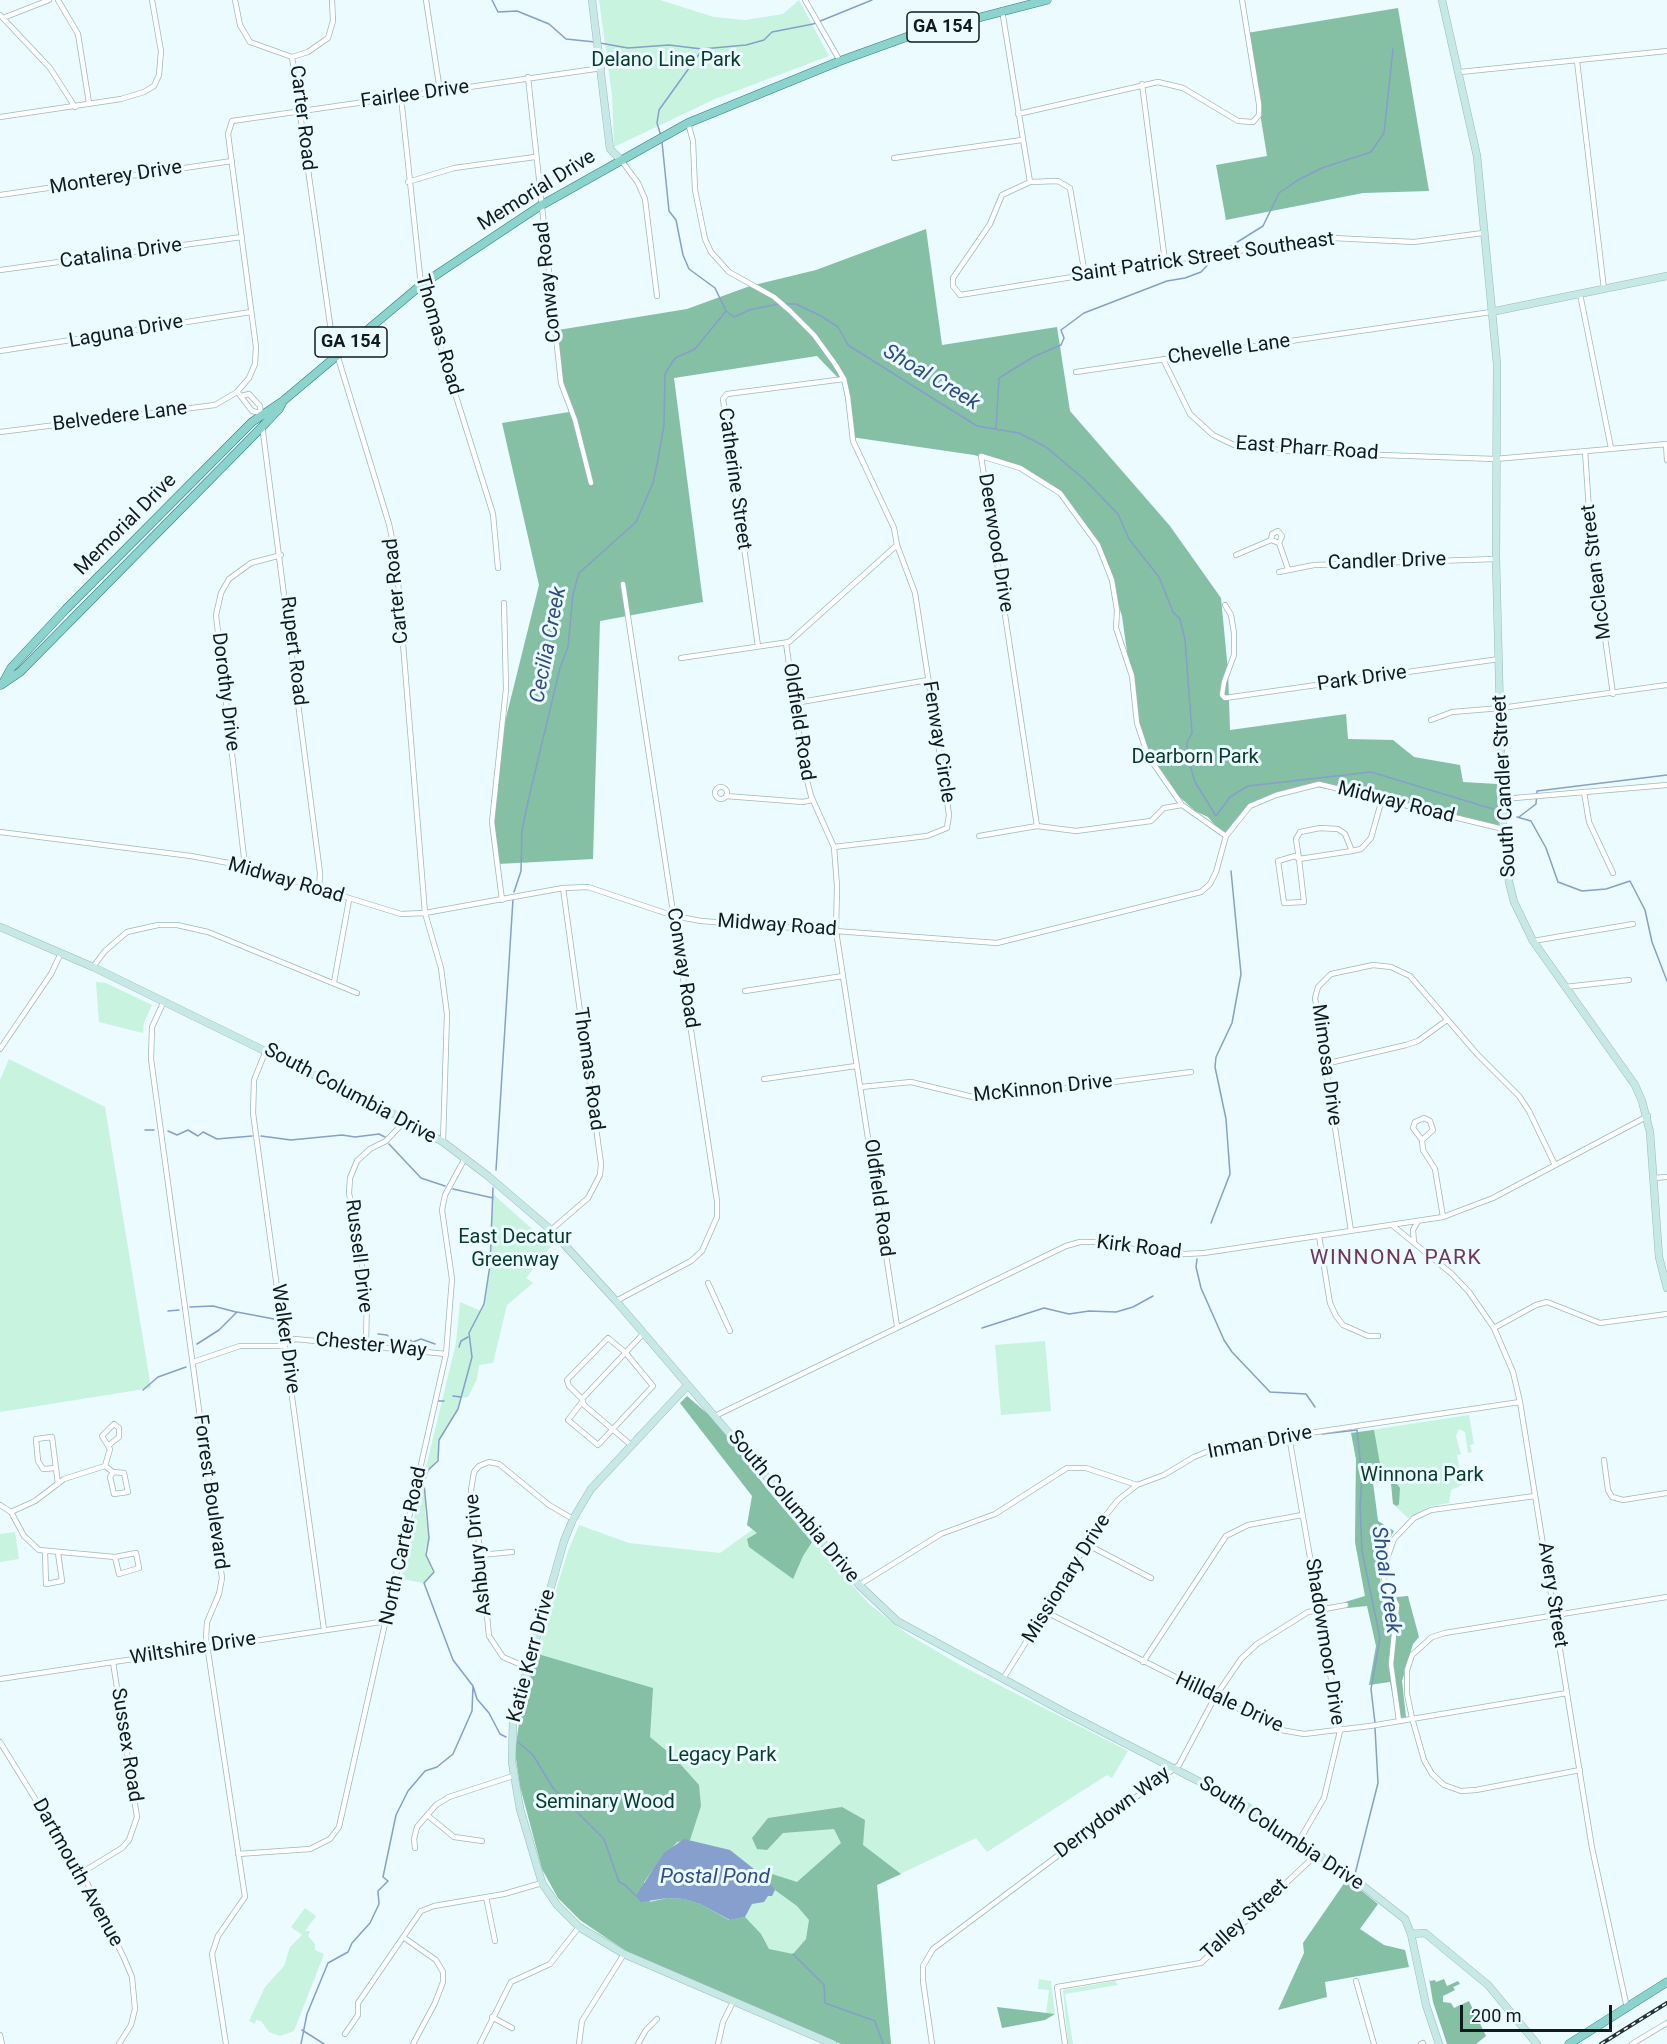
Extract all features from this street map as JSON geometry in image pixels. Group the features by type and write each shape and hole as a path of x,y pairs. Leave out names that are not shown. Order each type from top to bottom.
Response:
{"main road":[{"path":"592,0 610,149 621,159"},
{"name":"GA 154","path":"840,61 912,35 1047,0"},
{"name":"South Candler Street","path":"1442,0 1460,72 1477,156 1497,364 1496,559 1503,829 1514,902 1533,941 1635,1085 1648,1116 1655,1231 1666,1283"},
{"name":"Memorial Drive","path":"1,684 11,668 73,602 260,414 283,401 421,285 540,206 688,123 840,61"},
{"path":"1491,312 1667,276"},
{"name":"Memorial Drive","path":"1,684 20,672 279,409 283,401"},
{"name":"South Columbia Drive","path":"0,927 93,967 266,1050 406,1120 443,1142 514,1196 551,1230 616,1301 859,1585 897,1621 1243,1804 1318,1853 1391,1907 1405,1919 1411,1934"},
{"name":"Katie Kerr Drive","path":"687,1386 591,1489 573,1519 526,1667 511,1731 513,1776 525,1830 542,1883 557,1905 579,1927 624,1954 833,2044"},
{"path":"1439,2044 1425,2005 1411,1934 1425,1933 1488,1985 1537,2044"},
{"path":"1569,2044 1667,1982"}],"street":[{"path":"50,0 1,17 50,68 75,107"},
{"path":"58,0 78,33 89,103"},
{"path":"0,117 134,96 154,86 159,75 161,51 152,0"},
{"path":"235,0 240,25 250,42 292,57"},
{"name":"Carter Road","path":"332,0 333,21 328,38 308,52 292,57 335,355 388,524 396,558 425,913 441,968 447,1014 443,1142"},
{"path":"426,0 440,91"},
{"path":"805,0 840,61"},
{"path":"1018,114 1158,82 1175,85 1243,123 1253,122 1259,115 1242,0"},
{"path":"1002,10 1030,182 1058,181 1070,188 1085,274"},
{"path":"1460,72 1667,51"},
{"path":"1577,61 1604,289"},
{"name":"Fairlee Drive","path":"232,160 228,134 230,123 236,120 602,68"},
{"name":"Conway Road","path":"528,77 540,206 561,383 575,420 591,483"},
{"path":"1142,84 1165,261"},
{"name":"Thomas Road","path":"401,97 408,182 421,285 493,514 498,568"},
{"path":"688,123 693,141 695,190 705,239 711,252 729,272 785,307 828,353 844,379 853,441 889,515 897,545"},
{"path":"894,158 1022,140"},
{"path":"408,182 443,171 535,157"},
{"path":"621,159 638,183 645,199 657,296"},
{"path":"232,160 256,347 255,364 239,394"},
{"name":"Monterey Drive","path":"0,195 232,160"},
{"name":"Saint Patrick Street Southeast","path":"1030,182 1002,195 990,224 953,278 953,286 960,295 1165,261 1332,238 1414,242 1483,234"},
{"name":"Catalina Drive","path":"0,270 242,237"},
{"path":"1580,294 1611,448"},
{"name":"Laguna Drive","path":"0,351 251,312"},
{"name":"Chevelle Lane","path":"1076,372 1491,312"},
{"name":"East Pharr Road","path":"1163,359 1190,414 1225,443 1298,452 1495,459 1666,444"},
{"name":"Catherine Street","path":"758,646 723,399 727,394 844,379"},
{"path":"239,394 249,394 260,406 260,414 252,411 242,401 239,394"},
{"name":"Belvedere Lane","path":"0,432 206,407 224,402 239,394"},
{"name":"Rupert Road","path":"260,414 281,555 320,873 319,890"},
{"path":"1666,444 1667,460"},
{"name":"McClean Street","path":"1585,451 1591,539 1613,694"},
{"name":"Deerwood Drive","path":"1037,826 981,456 1020,468 1051,486 1074,508 1098,545 1112,580 1117,610 1116,628 1132,676 1140,736 1153,766 1182,805 1226,836"},
{"path":"1271,540 1272,534 1278,531 1282,536 1279,543 1288,569"},
{"path":"1236,555 1271,540 1279,543"},
{"name":"Oldfield Road","path":"897,545 786,643 804,768 812,800 834,847 837,886 836,931 897,1326"},
{"name":"Fenway Circle","path":"834,847 927,836 947,828 949,815 915,593 897,545"},
{"name":"Dorothy Drive","path":"245,866 216,615 221,593 229,579 251,563 281,555"},
{"name":"Candler Drive","path":"1279,572 1314,564 1496,559"},
{"name":"Conway Road","path":"616,1301 691,1261 702,1251 717,1217 717,1201 623,585"},
{"path":"502,900 492,822 506,689 504,603"},
{"name":"Park Drive","path":"1225,605 1231,615 1234,633 1234,655 1224,682 1222,695 1225,698 1499,659"},
{"path":"681,658 786,643"},
{"path":"795,703 928,680"},
{"path":"1431,720 1452,712 1613,694 1667,685"},
{"name":"Midway Road","path":"0,832 191,856 245,866 390,912 425,913 563,888 588,887 674,916 701,921 997,944 1201,892 1210,884 1216,872 1226,836 1250,806 1276,795 1319,784 1503,829"},
{"path":"1503,799 1667,785"},
{"path":"1584,792 1589,822 1613,873"},
{"path":"726,796 803,802 812,800"},
{"path":"1352,851 1343,831 1320,828 1297,835 1299,859 1304,902 1284,903 1278,866 1280,859 1295,856 1299,859 1352,851 1361,849 1371,838 1382,799"},
{"path":"979,836 1037,826 1076,831 1151,821 1164,808 1182,805"},
{"name":"Thomas Road","path":"551,1230 588,1198 600,1175 601,1164 563,888"},
{"path":"334,982 349,900"},
{"path":"1533,941 1633,924"},
{"path":"93,967 105,951 127,932 177,925 208,932 357,993"},
{"path":"0,1049 51,974 61,953"},
{"name":"Mimosa Drive","path":"1351,1231 1315,998 1318,987 1331,974 1373,965 1403,972 1519,1096 1529,1111 1555,1165"},
{"path":"745,991 843,976"},
{"path":"1565,987 1629,980"},
{"name":"Forrest Boulevard","path":"164,1001 152,1027 151,1059 222,1578 219,1594 207,1622 206,1647 245,1898 218,1936 212,1954 226,2044"},
{"path":"1325,1064 1418,1041 1447,1020"},
{"name":"Walker Drive","path":"266,1050 257,1068 252,1100 324,1630"},
{"path":"764,1079 856,1066"},
{"name":"McKinnon Drive","path":"861,1087 911,1082 981,1100 1191,1072"},
{"name":"Kirk Road","path":"715,1416 1019,1267 1080,1242 1097,1242 1178,1255 1231,1250 1443,1217 1493,1198 1648,1116"},
{"path":"1422,1140 1432,1130 1432,1124 1424,1118 1418,1120 1413,1128 1422,1140 1423,1150 1436,1172 1443,1217"},
{"name":"Russell Drive","path":"366,1346 367,1294 349,1193 350,1178 363,1155 386,1141 406,1120"},
{"name":"North Carter Road","path":"238,1854 310,1849 336,1834 387,1621 446,1354 452,1279 442,1210 445,1195 465,1158"},
{"path":"1653,1178 1667,1177"},
{"path":"1414,1243 1413,1230 1418,1221"},
{"name":"Avery Street","path":"1392,1225 1452,1274 1469,1292 1494,1328 1513,1372 1520,1402 1593,1848 1627,2008"},
{"path":"1319,1236 1330,1303 1336,1316 1343,1325 1368,1336 1378,1336"},
{"path":"708,1283 730,1331"},
{"path":"1494,1328 1536,1305 1547,1302 1600,1323 1667,1314"},
{"path":"631,1445 612,1430 582,1400 568,1386 567,1380 608,1338 625,1352 653,1386 612,1430 595,1445 569,1422 568,1418 582,1400 625,1352 643,1334"},
{"name":"Chester Way","path":"193,1362 240,1346 282,1346 295,1339 446,1354"},
{"name":"Inman Drive","path":"1137,1485 1164,1475 1194,1457 1221,1446 1520,1402"},
{"name":"Shadowmoor Drive","path":"1289,1436 1340,1731 1324,1797 1299,1841"},
{"path":"56,1468 43,1469 38,1461 36,1439 52,1437 56,1468 58,1484"},
{"path":"11,1512 36,1501 64,1479 105,1466 109,1455 108,1445"},
{"path":"1604,1460 1608,1490 1612,1497 1623,1500 1667,1493"},
{"name":"Ashbury Drive","path":"526,1667 504,1657 489,1636 471,1480 479,1466 489,1462 499,1464 549,1505 573,1519"},
{"path":"105,1466 113,1472 124,1473 128,1492 114,1494 110,1477 113,1472"},
{"path":"859,1585 942,1534 995,1514 1066,1468 1086,1468 1137,1485"},
{"name":"Missionary Drive","path":"1003,1679 1118,1500 1137,1485"},
{"path":"1399,1721 1391,1664 1397,1605 1385,1585 1383,1570 1394,1539 1414,1518 1431,1510 1535,1496"},
{"path":"0,1505 11,1512 29,1542 45,1552 115,1557 136,1553 139,1568 119,1574 115,1557"},
{"path":"1143,1662 1226,1536 1248,1525 1302,1515"},
{"path":"1088,1545 1151,1578"},
{"path":"45,1552 46,1584 62,1581 58,1553"},
{"path":"481,1555 512,1552"},
{"path":"1580,1770 1461,1791 1444,1785 1432,1774 1424,1761 1412,1718 1407,1694 1407,1670 1412,1655 1432,1637 1464,1629 1667,1597"},
{"name":"Derrydown Way","path":"932,2044 923,1966 933,1948 1179,1764 1215,1697 1241,1659 1257,1644 1308,1612 1346,1605"},
{"name":"Hilldale Drive","path":"1046,1612 1281,1730 1304,1734 1375,1726 1568,1693"},
{"name":"Wiltshire Drive","path":"0,1679 387,1621"},
{"name":"Sussex Road","path":"81,1873 122,1848 129,1840 137,1817 113,1662"},
{"name":"Dartmouth Avenue","path":"0,1742 81,1873 132,1977 135,2009 131,2025 119,2044"},
{"path":"415,1848 414,1839 417,1827 427,1815 449,1797 513,1776"},
{"path":"427,1815 454,1837 482,1841"},
{"name":"Talley Street","path":"1065,2044 1057,1987 1201,1963 1318,1853"},
{"path":"345,2034 358,2015 358,2002 421,1911 434,1906 486,1897 542,1883"},
{"path":"486,1897 495,1941"},
{"path":"480,2044 511,1982 550,1964 579,1927"},
{"path":"403,1936 436,1960 443,1972 443,1982 435,2003 413,2044"},
{"path":"579,2044 582,2021 624,1954"},
{"path":"1356,1981 1374,2044"},
{"path":"718,2044 723,2022 733,2002"},
{"path":"492,2017 512,2028"},
{"path":"638,2044 646,2030 657,2019"},
{"path":"1632,2044 1667,2023"},
{"path":"0,2035 2,2044"}],"green space":[{"name":"Delano Line Park","path":"599,0 660,0 714,17 745,20 783,14 799,0 829,56 715,99 614,147 612,95"},
{"path":"1398,8 1429,191 1363,193 1226,220 1216,165 1267,156 1247,33"},
{"name":"Dearborn Park","path":"926,229 942,345 1057,327 1070,411 1170,526 1221,598 1228,671 1230,730 1346,714 1348,739 1393,740 1414,757 1460,765 1463,782 1497,784 1499,827 1427,815 1369,797 1317,787 1280,792 1249,807 1223,835 1208,817 1195,811 1161,780 1139,738 1122,616 1099,546 1062,494 1019,467 974,455 851,437 843,383 817,356 674,378 703,602 600,621 593,859 498,864 491,805 500,742 539,585 502,423 569,412 552,331 687,309 750,286 816,270"},
{"path":"96,982 106,983 152,1005 144,1022 143,1033 99,1022"},
{"path":"9,1059 105,1107 151,1388 0,1412 0,1080"},
{"name":"East Decatur Greenway","path":"493,1194 551,1246 526,1278 533,1283 507,1305 493,1363 479,1365 477,1379 468,1397 461,1398 456,1413 439,1440 438,1461 425,1475 425,1512 429,1538 425,1551 433,1574 424,1583 401,1579 418,1500 456,1343 460,1302 481,1311 484,1304 490,1265"},
{"path":"1045,1341 1051,1411 1001,1415 995,1345"},
{"path":"687,1396 716,1421 767,1489 812,1542 793,1579 749,1547 747,1539 757,1533 747,1525 752,1496 680,1403"},
{"name":"Winnona Park","path":"1469,1415 1474,1444 1470,1445 1472,1452 1468,1453 1465,1432 1459,1429 1456,1436 1461,1454 1457,1455 1462,1485 1451,1490 1449,1503 1431,1506 1408,1518 1393,1504 1391,1483 1373,1482 1378,1521 1394,1531 1384,1549 1378,1568 1382,1592 1345,1602 1365,1596 1355,1542 1356,1459 1351,1433"},
{"path":"1374,1430 1380,1464 1400,1488 1397,1506 1393,1504 1391,1483 1373,1483 1378,1521 1394,1531 1384,1549 1378,1568 1382,1588 1389,1588 1396,1597 1408,1596 1419,1637 1413,1644 1402,1681 1406,1717 1397,1719 1390,1682 1369,1685 1376,1646 1367,1606 1347,1608 1345,1602 1365,1596 1355,1542 1356,1459 1351,1433"},
{"name":"Legacy Park","path":"784,1507 869,1604 906,1633 960,1665 1128,1751 1112,1778 1107,1775 987,1852 976,1838 877,1885 891,2044 841,2044 608,1940 580,1920 558,1898 542,1869 520,1786 522,1701 568,1551 579,1525 629,1543 720,1553"},
{"path":"15,1532 19,1559 0,1562 0,1534"},
{"name":"Seminary Wood","path":"538,1654 653,1688 650,1737 674,1757 699,1785 701,1806 690,1840 677,1842 644,1882 650,1902 667,1898 684,1899 700,1904 729,1920 745,1917 761,1934 769,1949 793,1954 806,1939 809,1920 797,1906 775,1890 764,1877 769,1873 797,1882 841,1843 834,1829 783,1833 767,1850 757,1849 752,1838 768,1818 842,1807 865,1820 863,1845 901,1874 877,1885 891,2044 841,2044 635,1957 580,1920 558,1898 542,1869 520,1786 515,1752 522,1701"},
{"path":"1347,1879 1378,1904 1360,1929 1384,1945 1405,1950 1409,1967 1325,1982 1327,1997 1278,2010 1304,1953 1303,1943"},
{"path":"305,1908 316,1916 305,1931 310,1931 308,1936 315,1944 315,1950 324,1954 294,2031 280,2036 269,2032 261,2021 256,2020 255,2024 249,2021 265,1987 284,1966 290,1947 302,1935 291,1927"},
{"path":"1429,1978 1430,1981 1435,1980 1436,1982 1444,1979 1447,1986 1458,1981 1460,1984 1453,1987 1455,1990 1443,1996 1443,2002 1451,2003 1454,2008 1469,2001 1486,2036 1476,2044 1447,2044 1433,2002"},
{"path":"1039,1979 1051,1981 1055,2014 1046,2013 1049,1990 1038,1989"},
{"path":"1115,1981 1118,1985 1065,1994 1073,2044 1068,2044 1063,1990"},
{"path":"997,2007 1055,2014 1045,2020 1002,2028"}],"water":[{"name":"Postal Pond","path":"684,1839 730,1850 769,1881 775,1890 772,1896 768,1896 764,1902 752,1904 745,1917 730,1920 700,1904 684,1899 667,1898 641,1902 636,1896 664,1853"}],"waterway":[{"name":"Shoal Creek","path":"492,0 498,12 517,11 549,24 566,39 595,42"},
{"path":"600,43 628,48 669,45 702,49 746,45 764,40 772,32 813,24 872,0"},
{"path":"1223,251 1263,226 1279,193 1298,180 1322,168 1371,152 1384,133 1393,49"},
{"name":"Shoal Creek","path":"661,136 657,123 659,110 702,50"},
{"name":"Shoal Creek","path":"662,142 669,211 676,220 683,255 689,269 715,288 726,311 734,317 749,310 778,304"},
{"path":"996,429 999,378 1033,357 1061,345 1064,338 1061,330 1084,313 1167,281 1201,272 1216,256"},
{"name":"Shoal Creek","path":"785,304 796,304 821,316 838,327 848,345 977,426 1019,433 1046,447 1085,480 1118,514 1129,539 1159,577 1173,612 1180,619 1185,640 1192,733 1187,742 1187,755 1195,782 1216,816 1230,797 1248,786 1371,772 1493,809"},
{"name":"Cecilia Creek","path":"514,892 521,871 522,830 560,668 568,647 573,594 579,573 636,522 653,483 658,459 664,425 665,374 675,358 695,349 726,311"},
{"path":"1519,817 1536,804 1537,791 1667,775"},
{"path":"1517,817 1531,821 1546,848 1558,882 1582,891 1606,889 1630,881 1645,910 1652,942 1667,981"},
{"name":"Shoal Creek","path":"1211,1223 1230,1174 1226,1119 1215,1067 1216,1057 1232,1023 1241,974 1231,871"},
{"name":"Cecilia Creek","path":"496,1170 513,899"},
{"path":"145,1130 154,1130"},
{"path":"168,1131 177,1135 188,1130 198,1136 203,1132 217,1139 252,1136"},
{"path":"261,1136 291,1140 342,1135 355,1137 379,1134 385,1137"},
{"path":"389,1144 421,1178 445,1186"},
{"name":"Cecilia Creek","path":"493,1188 490,1265 484,1304 469,1333 472,1357 458,1409 439,1440 438,1461 428,1470 424,1483 429,1538 426,1555 434,1572 424,1583 453,1660 473,1686 477,1699 489,1713 500,1734 506,1737"},
{"path":"453,1189 493,1198"},
{"name":"Shoal Creek","path":"1197,1259 1196,1267 1201,1288 1224,1340 1232,1352 1270,1392 1306,1394 1315,1407"},
{"path":"982,1328 1044,1308 1069,1314 1089,1311 1116,1312 1133,1307 1153,1296"},
{"path":"190,1307 213,1306 236,1312"},
{"path":"168,1311 179,1310"},
{"path":"197,1344 219,1330 237,1312 274,1319"},
{"path":"378,1334 387,1335 394,1342 408,1339 413,1342 421,1339 435,1344"},
{"path":"459,1347 461,1341 468,1337"},
{"path":"143,1390 158,1377 186,1367"},
{"path":"453,1396 461,1397"},
{"path":"438,1401 444,1401"},
{"name":"Shoal Creek","path":"1322,1434 1357,1430 1362,1478 1360,1507 1362,1551 1380,1638 1371,1689 1375,1723"},
{"path":"301,2044 307,2014 328,1963 348,1952 352,1943 370,1923 379,1904 378,1891 388,1881 383,1877 396,1815 408,1791 425,1771 437,1767 453,1754 472,1711 473,1686"},
{"name":"Shoal Creek","path":"1355,1874 1378,1783 1375,1728"},
{"name":"Cecilia Creek","path":"518,1742 533,1755 553,1788 604,1839 619,1882 636,1896"},
{"path":"793,1954 824,1985 825,2003 875,2021 883,2044"},
{"path":"302,2030 324,2044"}],"railway":[{"path":"1601,2044 1667,2003"}],"district":[{"name":"WINNONA PARK","path":"1396,1259"}]}
